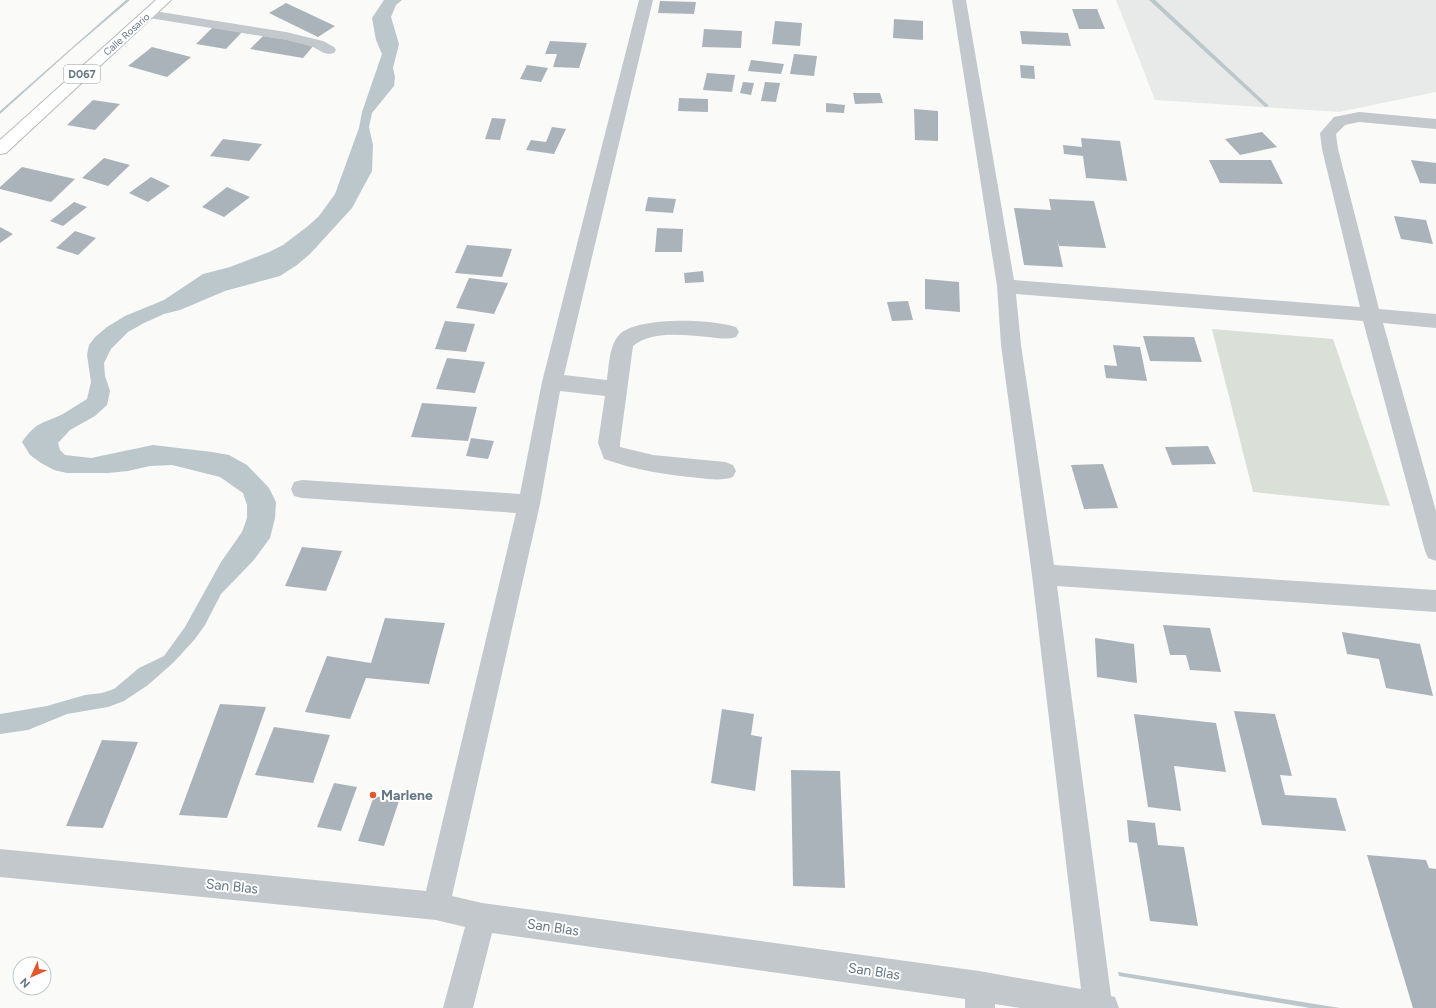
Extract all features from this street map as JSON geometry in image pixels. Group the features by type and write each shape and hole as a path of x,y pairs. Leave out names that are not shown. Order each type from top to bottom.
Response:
{"main road":[{"name":"Calle Rosario","path":"0,149 164,0"}],"street":[{"path":"436,906 529,504 552,382 646,0"},
{"path":"959,0 1006,286 1011,345 1044,575 1101,1008"},
{"path":"148,14 286,36 318,44 329,50"},
{"path":"1436,124 1359,117 1340,121 1328,133 1330,149 1371,315 1436,551"},
{"path":"1006,286 1436,321"},
{"path":"725,471 641,462 627,459 611,453 609,443 621,353 625,341 634,334 656,328 729,332"},
{"path":"552,382 617,389"},
{"path":"302,489 529,504"},
{"path":"1044,575 1436,601"},
{"name":"San Blas","path":"0,863 436,906 482,917 980,997 1101,1008"},
{"path":"458,1008 482,917"}],"shaded area":[{"path":"126,0 130,0 71,50 0,114 0,111"},
{"path":"384,0 402,0 396,5 391,17 399,44 393,68 395,77 394,86 372,113 369,127 373,145 372,171 352,208 310,254 280,276 225,291 180,310 164,314 128,332 111,349 104,363 105,376 110,391 107,405 95,416 70,430 58,443 60,450 65,455 91,458 153,445 229,455 247,465 269,488 276,502 275,518 270,538 253,561 221,594 205,625 195,639 174,662 148,685 124,701 108,707 67,714 28,730 0,734 0,714 47,706 85,695 102,693 114,689 139,668 164,656 185,627 221,562 242,532 247,518 247,505 243,493 220,477 172,465 150,466 128,471 108,473 67,473 54,470 41,463 30,455 22,442 36,427 63,414 87,399 91,382 87,355 89,345 95,337 107,327 125,316 164,300 203,274 230,267 283,245 319,216 335,194 359,128 362,112 382,54 376,40 372,18"},
{"path":"1116,0 1436,0 1436,92 1339,112 1155,100"},
{"path":"1149,0 1155,0 1269,106 1265,107"},
{"path":"1212,329 1333,339 1390,506 1253,492"},
{"path":"1118,972 1340,1008 1310,1008 1119,976"}],"building":[{"path":"660,1 696,2 694,14 658,13"},
{"path":"286,3 335,26 318,37 269,13"},
{"path":"1072,9 1097,9 1105,29 1079,29"},
{"path":"894,19 923,21 923,40 893,38"},
{"path":"775,21 802,23 800,46 772,44"},
{"path":"213,27 242,32 226,49 196,44"},
{"path":"704,29 742,31 741,48 702,47"},
{"path":"1020,31 1068,33 1071,46 1022,44"},
{"path":"263,36 315,44 303,58 250,49"},
{"path":"550,41 587,43 579,68 553,67 557,54 545,54"},
{"path":"152,47 191,57 167,77 128,66"},
{"path":"794,54 817,56 814,76 790,74"},
{"path":"751,60 784,64 781,74 748,71"},
{"path":"527,65 548,68 541,82 520,79"},
{"path":"1020,65 1034,66 1035,79 1021,78"},
{"path":"707,73 735,75 732,92 703,90"},
{"path":"743,82 754,83 751,95 740,93"},
{"path":"765,82 780,83 776,102 761,101"},
{"path":"853,93 880,93 883,103 855,104"},
{"path":"679,98 708,99 708,112 678,111"},
{"path":"93,100 120,104 95,130 67,125"},
{"path":"826,103 845,105 844,113 826,112"},
{"path":"914,109 938,111 938,141 915,140"},
{"path":"492,118 506,119 500,140 485,139"},
{"path":"552,127 566,129 554,154 526,150 531,140 546,142"},
{"path":"1262,132 1277,147 1240,155 1225,139"},
{"path":"1081,138 1120,141 1127,181 1086,178 1083,156 1064,154 1063,145 1082,147"},
{"path":"223,139 262,144 249,161 210,156"},
{"path":"104,158 130,165 108,186 82,178"},
{"path":"1209,160 1271,160 1283,184 1220,183"},
{"path":"1411,160 1436,163 1436,184 1420,183"},
{"path":"22,167 75,179 51,202 0,189 0,187"},
{"path":"151,177 170,186 148,202 129,193"},
{"path":"227,187 250,197 224,217 202,207"},
{"path":"648,197 676,199 673,213 645,211"},
{"path":"1049,199 1094,201 1106,248 1059,246 1057,239 1063,267 1024,265 1014,208 1051,210"},
{"path":"74,202 87,207 63,226 50,221"},
{"path":"1394,216 1426,220 1433,244 1401,239"},
{"path":"0,227 13,234 0,243"},
{"path":"657,228 683,229 682,252 655,252"},
{"path":"75,231 96,238 78,255 56,248"},
{"path":"467,245 512,249 502,277 455,273"},
{"path":"703,271 704,282 685,283 684,273"},
{"path":"469,278 508,283 494,314 456,308"},
{"path":"925,279 959,282 960,312 925,309"},
{"path":"908,301 913,320 892,321 887,302"},
{"path":"445,321 475,324 466,352 435,349"},
{"path":"1143,336 1194,337 1202,362 1150,361"},
{"path":"1113,345 1140,347 1147,381 1106,378 1104,365 1117,366"},
{"path":"447,358 485,362 475,393 436,389"},
{"path":"422,403 477,407 468,441 411,437"},
{"path":"471,438 494,441 488,459 466,456"},
{"path":"1208,446 1216,464 1172,465 1165,447"},
{"path":"1103,464 1118,508 1084,509 1071,465"},
{"path":"302,547 342,551 326,591 285,586"},
{"path":"385,618 445,623 429,684 366,678 350,719 305,712 327,656 371,663"},
{"path":"1163,625 1210,628 1221,672 1190,670 1186,655 1170,655"},
{"path":"1342,632 1420,644 1433,696 1386,688 1379,659 1347,654"},
{"path":"1095,638 1134,644 1137,683 1097,677"},
{"path":"220,704 266,707 227,818 179,815"},
{"path":"722,709 754,714 751,735 762,737 755,791 711,783"},
{"path":"1234,711 1275,714 1292,776 1280,775 1285,795 1336,798 1346,831 1262,825"},
{"path":"1134,714 1216,723 1226,772 1174,766 1181,811 1148,807"},
{"path":"274,727 330,735 313,783 255,775"},
{"path":"102,740 138,742 103,828 66,826"},
{"path":"791,770 840,771 845,888 793,886"},
{"path":"334,783 357,787 341,831 317,827"},
{"path":"374,796 399,801 384,846 358,841"},
{"path":"1127,820 1155,823 1158,845 1184,847 1198,926 1150,921 1137,843 1129,842"},
{"path":"1367,855 1426,860 1429,868 1436,869 1436,1008 1413,1008"}],"place":[{"name":"Marlene","path":"373,795"}]}
